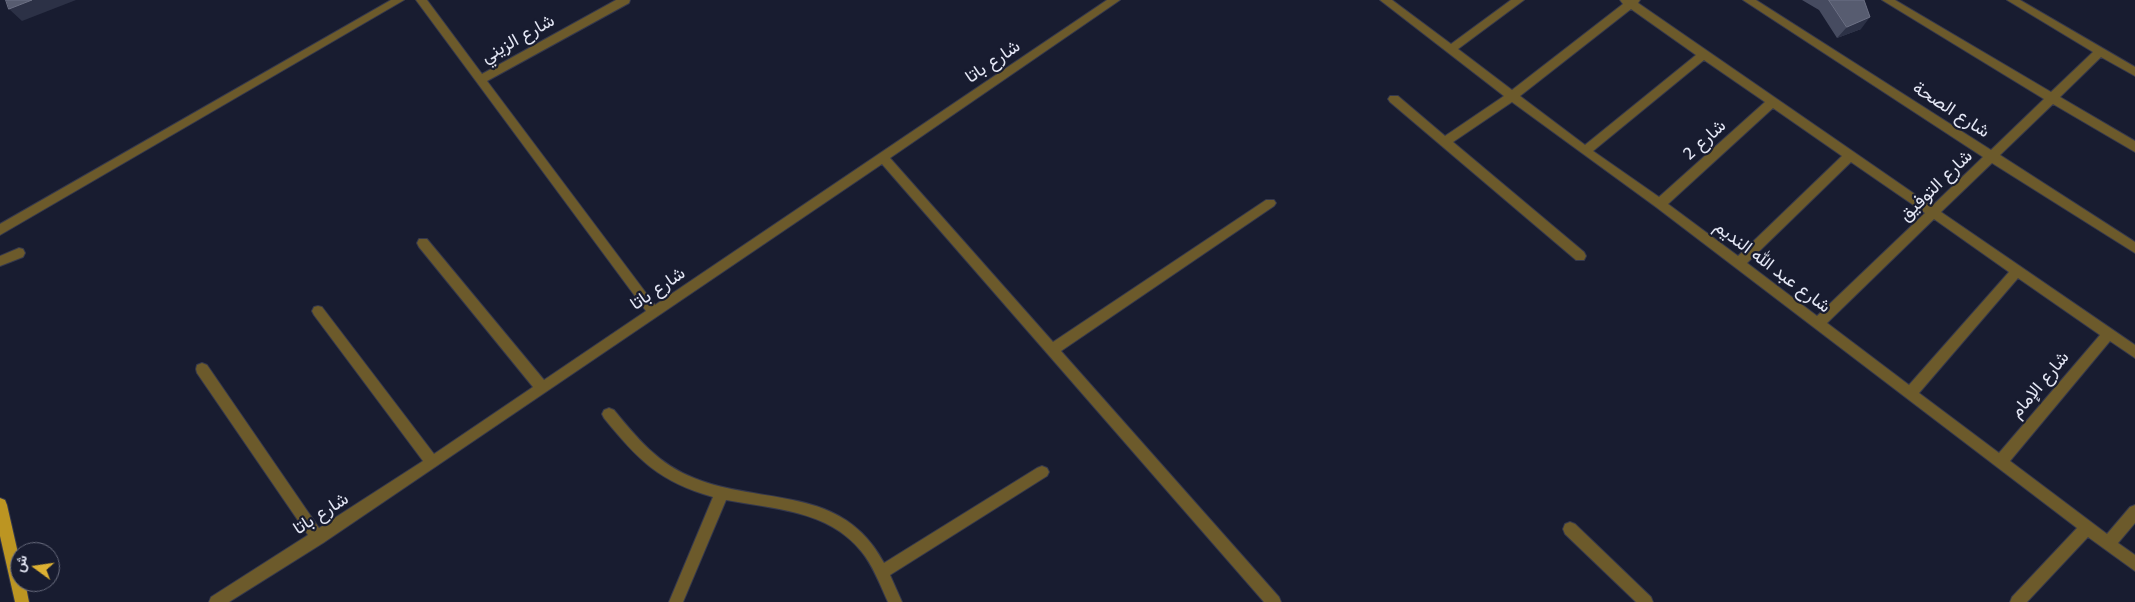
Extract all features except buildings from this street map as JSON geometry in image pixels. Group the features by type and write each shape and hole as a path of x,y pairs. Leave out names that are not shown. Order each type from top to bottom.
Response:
{"main road":[{"path":"0,506 22,602"}],"street":[{"path":"0,230 399,0"},
{"name":"شارع الزيني","path":"480,80 625,0"},
{"name":"شارع باتا","path":"216,602 318,538 432,462 1115,0"},
{"name":"شارع عبد الله النديم","path":"1385,0 1585,151 1739,263 2135,564"},
{"path":"1451,49 1518,0"},
{"name":"شارع الصحة","path":"1748,0 2135,248"},
{"path":"1887,0 2135,147"},
{"path":"2012,0 2134,71"},
{"path":"1444,142 1512,96 1630,1 2135,352"},
{"path":"427,2 480,80 654,313"},
{"name":"شارع التوفيق","path":"1818,323 2100,52"},
{"path":"1585,151 1704,54"},
{"path":"1394,99 1580,256"},
{"name":"شارع 2","path":"1660,204 1774,102"},
{"path":"1739,263 1850,155"},
{"path":"883,158 1274,602"},
{"path":"1051,350 1270,203"},
{"path":"423,244 542,388"},
{"path":"0,262 18,253"},
{"path":"1911,393 2018,270"},
{"path":"318,311 432,462"},
{"name":"شارع الإمام","path":"2001,461 2108,334"},
{"path":"202,369 318,538"},
{"path":"609,414 647,460 694,485 722,493 780,503 823,514 844,524 865,545 882,572 895,602"},
{"path":"882,572 1042,472"},
{"path":"676,602 722,493"},
{"path":"2109,543 2135,512"},
{"path":"2017,602 2087,527"},
{"path":"1570,529 1646,602"}]}
